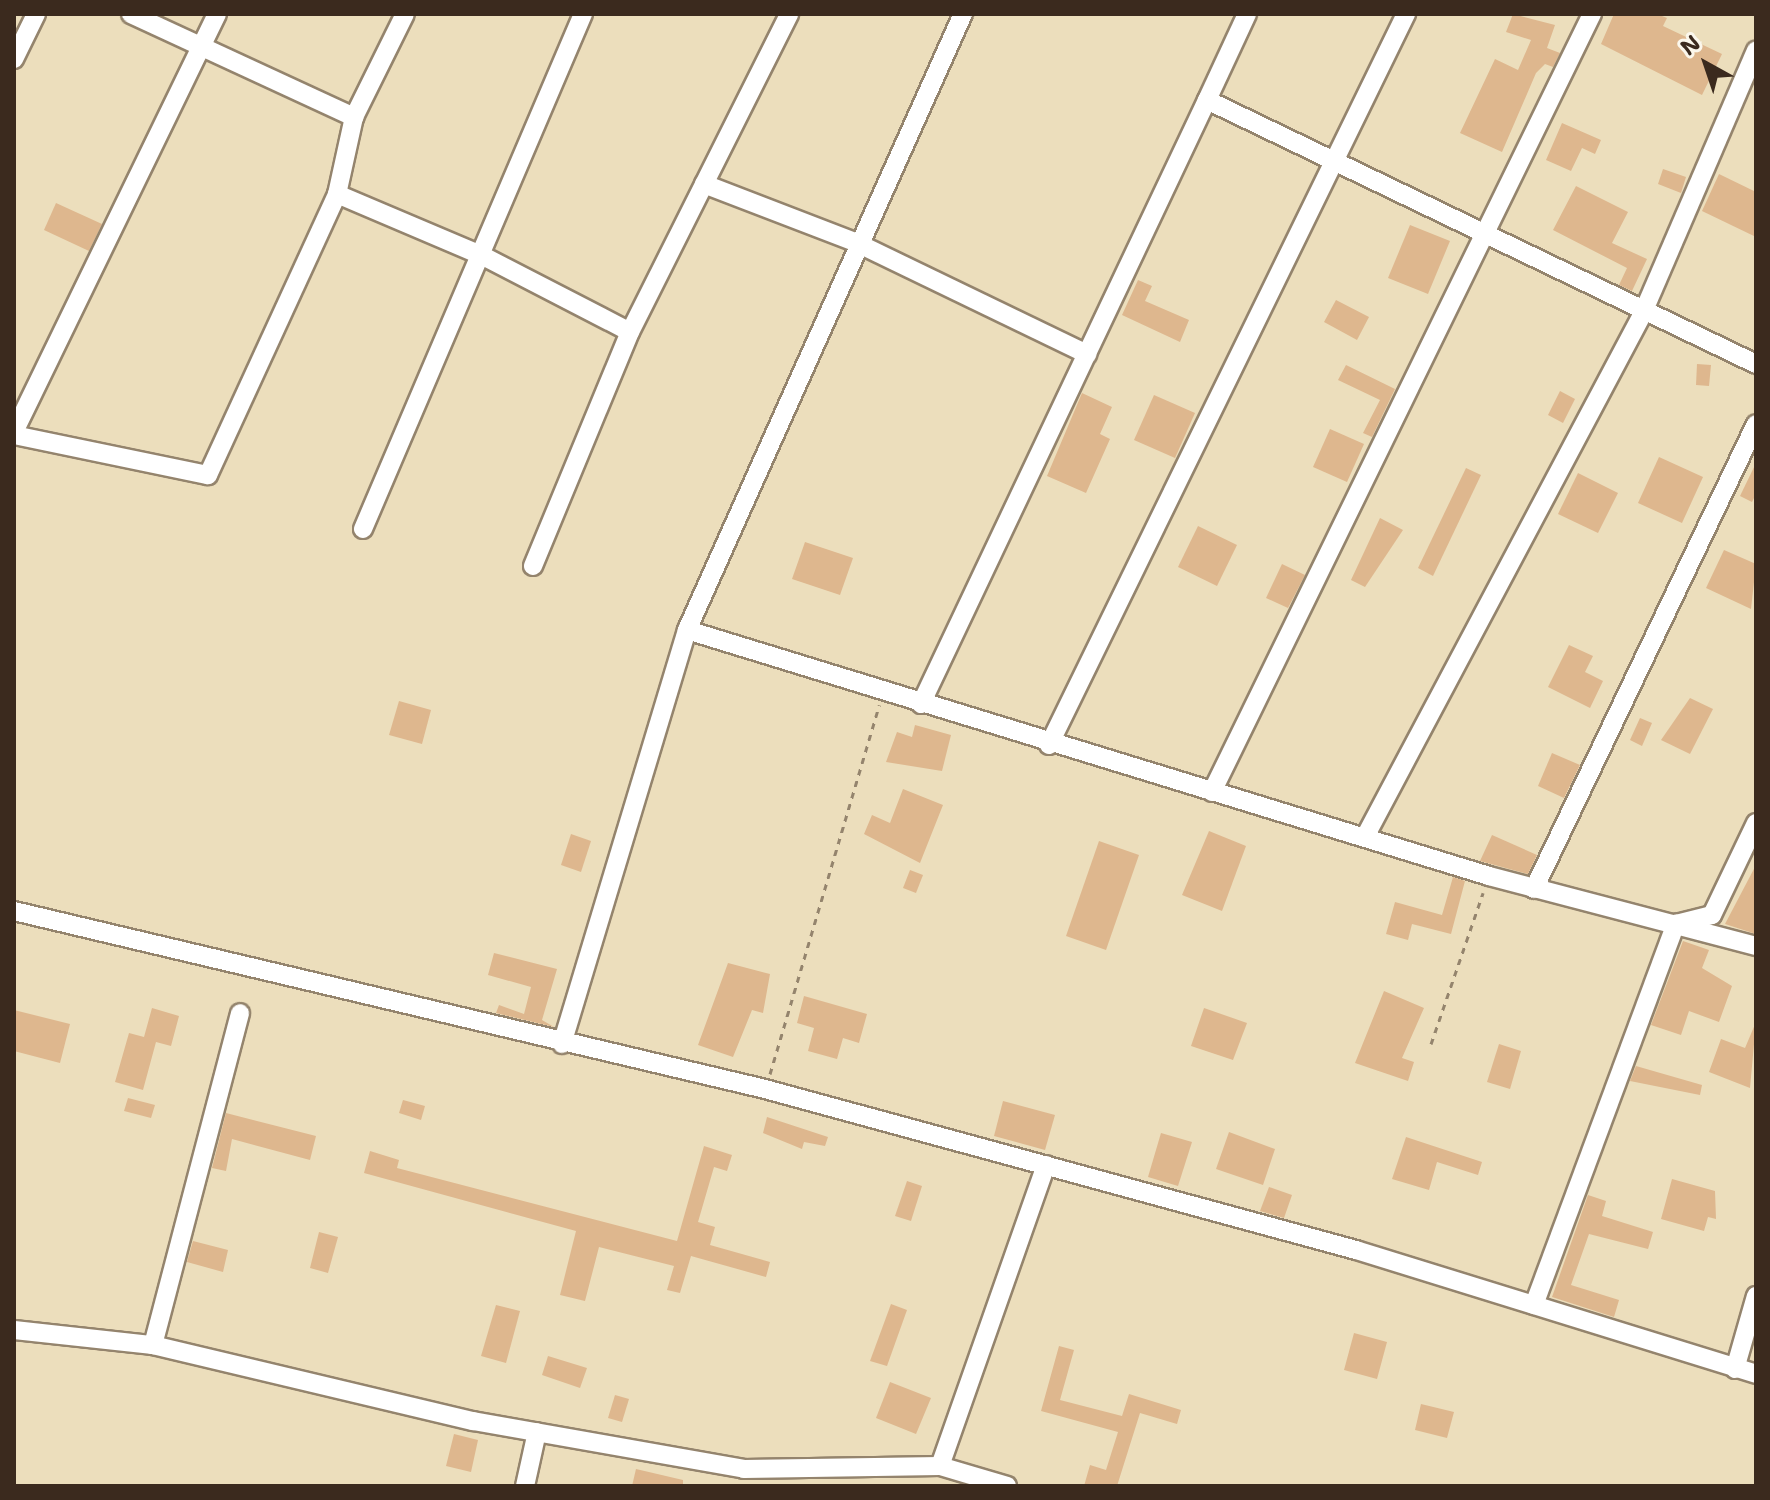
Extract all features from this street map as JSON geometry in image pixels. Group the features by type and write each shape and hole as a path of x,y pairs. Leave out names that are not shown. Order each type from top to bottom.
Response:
{"street":[{"path":"14,59 36,14"},
{"path":"131,14 354,117"},
{"path":"217,14 14,434 208,475 337,194 354,117 405,14"},
{"path":"363,529 483,256 583,14"},
{"path":"533,566 630,332 789,14"},
{"path":"562,1044 687,630 855,242 963,14"},
{"path":"921,704 1247,14"},
{"path":"1049,745 1406,14"},
{"path":"1212,792 1488,240 1592,14"},
{"path":"1366,835 1642,315 1756,50"},
{"path":"1207,100 1334,159 1488,240 1642,315 1756,364"},
{"path":"704,184 855,242 1087,354"},
{"path":"337,194 483,256 630,332"},
{"path":"1534,889 1756,424"},
{"path":"687,630 1049,745 1366,835 1489,876 1756,946"},
{"path":"1676,924 1712,915 1756,823"},
{"path":"14,911 562,1044 765,1089 1046,1165 1534,1305 1756,1374"},
{"path":"1534,1305 1676,924"},
{"path":"153,1345 240,1013"},
{"path":"940,1466 1046,1165"},
{"path":"1735,1369 1756,1296"},
{"path":"14,1330 153,1345 537,1432 744,1469 940,1466 1007,1486"},
{"path":"525,1486 537,1432"}],"path":[{"path":"765,1089 883,691"},
{"path":"1431,1044 1489,876"}],"building":[{"path":"1513,14 1555,25 1547,48 1560,53 1553,67 1545,64 1536,73 1502,152 1460,133 1495,59 1518,70 1531,40 1506,32"},
{"path":"1614,14 1657,14 1667,18 1663,26 1722,54 1702,95 1601,44"},
{"path":"1562,123 1601,140 1595,154 1582,148 1571,171 1546,160"},
{"path":"1663,169 1686,177 1681,193 1658,184"},
{"path":"1719,174 1756,192 1756,237 1702,211"},
{"path":"1576,186 1628,212 1612,243 1647,259 1632,291 1619,285 1627,268 1553,230"},
{"path":"56,203 102,224 89,251 44,230"},
{"path":"1410,225 1450,241 1428,294 1388,278"},
{"path":"1138,280 1152,286 1145,301 1189,320 1180,342 1122,315"},
{"path":"1336,300 1369,317 1357,340 1324,322"},
{"path":"1697,364 1711,365 1709,386 1696,385"},
{"path":"1346,365 1395,389 1372,437 1363,433 1380,400 1338,380"},
{"path":"1560,391 1575,399 1563,423 1548,415"},
{"path":"1082,393 1112,407 1100,434 1110,439 1086,493 1047,476"},
{"path":"1154,395 1195,413 1175,458 1134,440"},
{"path":"1330,429 1364,444 1347,482 1313,467"},
{"path":"1659,457 1703,477 1682,523 1638,503"},
{"path":"1756,463 1756,494 1752,502 1740,496"},
{"path":"1466,468 1481,475 1433,576 1418,568"},
{"path":"1578,473 1618,493 1598,533 1558,514"},
{"path":"1380,518 1403,530 1365,587 1351,580"},
{"path":"1198,526 1237,545 1217,586 1178,567"},
{"path":"805,542 853,558 840,595 792,579"},
{"path":"1724,550 1756,564 1751,609 1706,588"},
{"path":"1282,564 1305,575 1288,608 1266,598"},
{"path":"1569,645 1593,656 1585,672 1603,681 1590,708 1548,687"},
{"path":"1690,698 1713,709 1690,754 1661,740"},
{"path":"399,701 431,710 422,744 389,735"},
{"path":"1640,718 1652,723 1642,746 1630,740"},
{"path":"915,725 951,735 942,771 886,762 897,732 912,737"},
{"path":"1552,753 1580,765 1564,798 1538,786"},
{"path":"903,789 943,805 920,863 864,834 872,815 890,823"},
{"path":"1209,831 1246,846 1222,911 1182,895"},
{"path":"571,834 591,841 581,872 561,865"},
{"path":"1492,835 1537,855 1528,874 1480,861"},
{"path":"1099,841 1139,855 1106,950 1066,936"},
{"path":"1756,865 1756,934 1725,924"},
{"path":"910,870 923,875 916,893 903,888"},
{"path":"1453,877 1465,881 1451,934 1412,924 1408,940 1386,934 1395,902 1442,915"},
{"path":"1683,941 1709,950 1702,968 1732,986 1719,1022 1689,1011 1681,1035 1651,1025"},
{"path":"494,953 557,969 542,1020 554,1027 496,1013 499,1005 524,1014 531,987 488,975"},
{"path":"728,963 770,974 763,1013 752,1010 733,1057 698,1045"},
{"path":"1384,991 1424,1008 1402,1058 1414,1062 1408,1081 1355,1063"},
{"path":"804,996 867,1014 859,1043 843,1038 837,1059 808,1051 814,1028 797,1023"},
{"path":"152,1008 179,1016 171,1046 156,1042 143,1090 115,1082 129,1033 144,1037"},
{"path":"1204,1008 1247,1023 1233,1060 1191,1046"},
{"path":"14,1010 70,1024 60,1063 14,1051"},
{"path":"1756,1022 1750,1088 1709,1072 1721,1039 1745,1048"},
{"path":"1499,1044 1521,1051 1510,1089 1487,1082"},
{"path":"1636,1066 1702,1085 1700,1095 1630,1081"},
{"path":"128,1098 155,1105 151,1118 124,1111"},
{"path":"403,1100 425,1106 421,1120 399,1113"},
{"path":"1003,1101 1055,1115 1045,1150 994,1136"},
{"path":"226,1113 316,1136 310,1160 232,1139 226,1171 212,1168"},
{"path":"767,1117 828,1137 825,1146 804,1142 802,1149 763,1133"},
{"path":"1229,1132 1275,1149 1263,1185 1216,1169"},
{"path":"1161,1133 1192,1142 1178,1186 1148,1177"},
{"path":"1406,1137 1482,1162 1478,1175 1437,1162 1429,1190 1392,1179"},
{"path":"704,1146 732,1155 727,1171 714,1167 698,1222 715,1227 710,1245 770,1262 766,1277 691,1256 680,1293 667,1290 674,1266 599,1247 585,1301 560,1295 576,1231 364,1173 370,1151 399,1160 397,1168 677,1241"},
{"path":"1672,1179 1715,1191 1716,1219 1708,1217 1704,1231 1661,1219"},
{"path":"907,1181 922,1186 911,1221 895,1216"},
{"path":"1269,1187 1292,1195 1284,1218 1260,1211"},
{"path":"1588,1195 1606,1201 1602,1216 1653,1232 1648,1249 1589,1234 1571,1285 1619,1300 1614,1317 1552,1297"},
{"path":"319,1232 338,1237 328,1273 310,1268"},
{"path":"193,1241 228,1250 223,1272 187,1262"},
{"path":"891,1304 907,1310 887,1366 870,1361"},
{"path":"496,1305 520,1311 506,1363 481,1356"},
{"path":"1354,1333 1387,1342 1377,1379 1344,1370"},
{"path":"1059,1346 1074,1350 1060,1400 1122,1416 1129,1394 1181,1410 1177,1424 1140,1413 1117,1486 1084,1486 1090,1465 1106,1470 1118,1432 1041,1411"},
{"path":"548,1356 587,1368 580,1388 542,1375"},
{"path":"890,1382 931,1398 916,1434 876,1418"},
{"path":"615,1395 629,1399 622,1422 608,1418"},
{"path":"1421,1404 1454,1412 1447,1438 1415,1430"},
{"path":"454,1434 478,1440 471,1472 446,1466"},
{"path":"636,1469 683,1480 683,1486 632,1486"}]}
